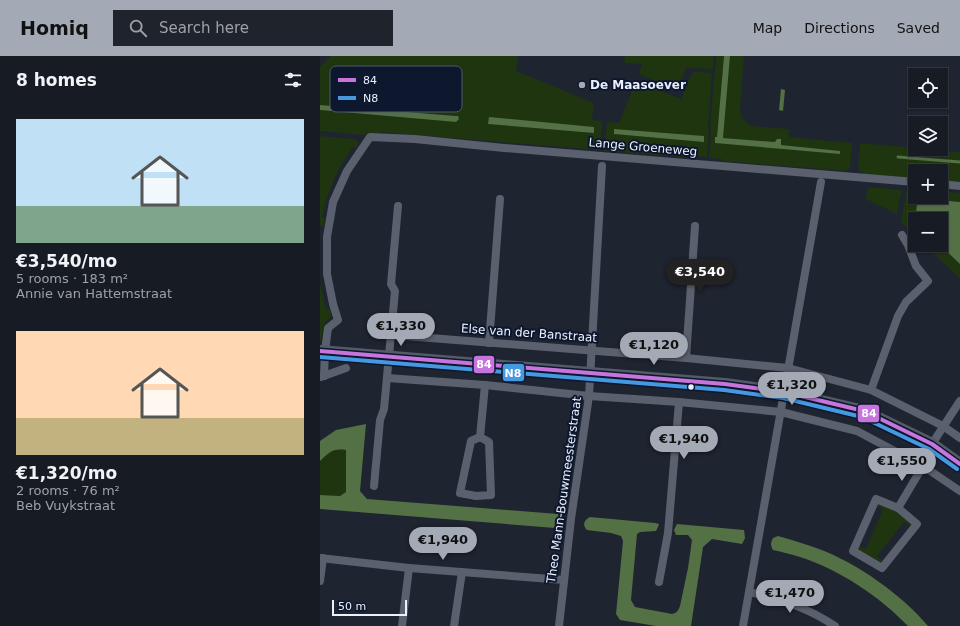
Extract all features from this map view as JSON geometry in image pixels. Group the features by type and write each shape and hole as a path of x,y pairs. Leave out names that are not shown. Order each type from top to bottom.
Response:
{"street":[{"name":"Lange Groeneweg","path":"322,351 328,328 338,320 327,274 326,237 333,202 346,171 370,137 415,139 504,148 908,181"},
{"name":"Theo Mann-Bouwmeesterstraat","path":"559,626 571,519 589,396 602,166"},
{"path":"743,626 821,182"},
{"path":"948,185 960,186"},
{"path":"489,342 500,199"},
{"path":"374,486 380,420 384,409 392,334 395,291 391,284 398,206"},
{"path":"686,358 695,226"},
{"path":"871,390 898,316 906,302 928,281 916,266 908,245 902,235"},
{"name":"Else van der Banstraat","path":"392,334 686,358 788,368 871,390 944,426 960,438"},
{"path":"346,368 322,377 322,351 725,384 784,392 864,411 932,444 960,464"},
{"path":"387,378 485,385 589,396 679,402 781,412 857,431 923,466 960,491"},
{"path":"480,437 485,385"},
{"path":"898,508 923,466 932,444 960,401"},
{"path":"659,582 670,516 679,402"},
{"path":"480,437 489,442 491,495 476,496 460,494 471,441 480,437"},
{"path":"876,499 898,508 917,524 882,568 853,551 876,499"},
{"path":"320,581 322,558 409,568 564,580"},
{"path":"402,626 409,568"},
{"path":"454,626 462,572"},
{"path":"749,592 775,598 802,608 835,626"}],"shaded area":[{"path":"331,56 518,56 516,71 594,103 592,120 602,121 600,150 380,132 379,134 368,133 365,135 320,131 320,110 456,122 456,116 407,112 462,112 462,66 330,66 330,106 320,105 320,67","holes":["489,118 594,127 594,133 488,124"]},
{"path":"625,56 714,56 713,69 686,68 677,90 639,74 642,64 624,63"},
{"path":"716,56 724,56 717,137 715,137 781,149 840,154 840,151 781,145 781,139 775,142 723,138 730,56 744,56 740,109 742,118 753,126 789,129 789,137 852,143 850,168 846,171 722,161 722,159 709,158"},
{"path":"724,56 730,56 723,138 775,142 777,139 781,139 781,145 840,151 840,154 715,143 715,137 717,137"},
{"path":"693,71 712,73 707,157 697,156 696,158 604,151 607,122 619,123 636,81 681,99","holes":["614,129 704,136 704,141 614,134"]},
{"path":"781,89 785,90 783,111 779,110"},
{"path":"320,105 330,106 330,111 320,110"},
{"path":"343,112 408,112 458,116 459,119 456,122"},
{"path":"489,117 594,127 594,133 488,124"},
{"path":"614,129 704,136 704,142 614,134"},
{"path":"320,136 353,139 358,142 356,149 353,147 347,155 334,180 322,217 325,218 324,226 320,225"},
{"path":"860,143 908,147 908,156 948,156 948,151 960,152 960,183 948,182 948,164 908,164 908,178 864,175 864,173 860,172 858,168"},
{"path":"868,187 902,190 897,214 866,199"},
{"path":"908,188 908,204 917,204 916,212 908,212 908,228 901,222"},
{"path":"948,192 960,193 960,202 948,201"},
{"path":"948,201 960,202 960,264 947,252 948,212 916,212 917,204 948,204"},
{"path":"932,252 947,252 960,264 960,279"},
{"path":"320,283 326,309 330,309 331,315 323,327 320,341"},
{"path":"366,424 360,491 367,499 558,514 561,521 555,528 320,509 320,495 340,496 346,492 346,450 334,450 328,453 320,461 320,441 336,430"},
{"path":"338,449 346,450 346,492 340,496 320,495 320,461 331,451"},
{"path":"877,504 895,511 911,524 910,526 904,522 877,556 883,561 880,562 860,551 858,548 859,546 866,549 883,509 876,506"},
{"path":"590,517 659,524 656,531 640,532 637,534 631,600 635,607 672,614 677,612 680,606 692,540 688,535 676,535 674,530 677,524 744,530 745,538 742,544 712,539 703,547 691,626 656,626 620,620 616,614 623,541 621,536 611,533 587,530 584,523"},
{"path":"778,536 834,555 863,571 905,603 928,626 908,626 872,594 830,569 797,556 773,550 771,545 773,538"}],"waterway":[{"path":"898,157 960,162"}],"transit line":[{"name":"84","path":"320,351 725,384 784,392 864,411 932,444 960,464"},
{"name":"N8","path":"320,357 724,390 783,398 862,417 929,449 957,469"}],"place":[{"name":"De Maasoever","path":"582,85"}]}
